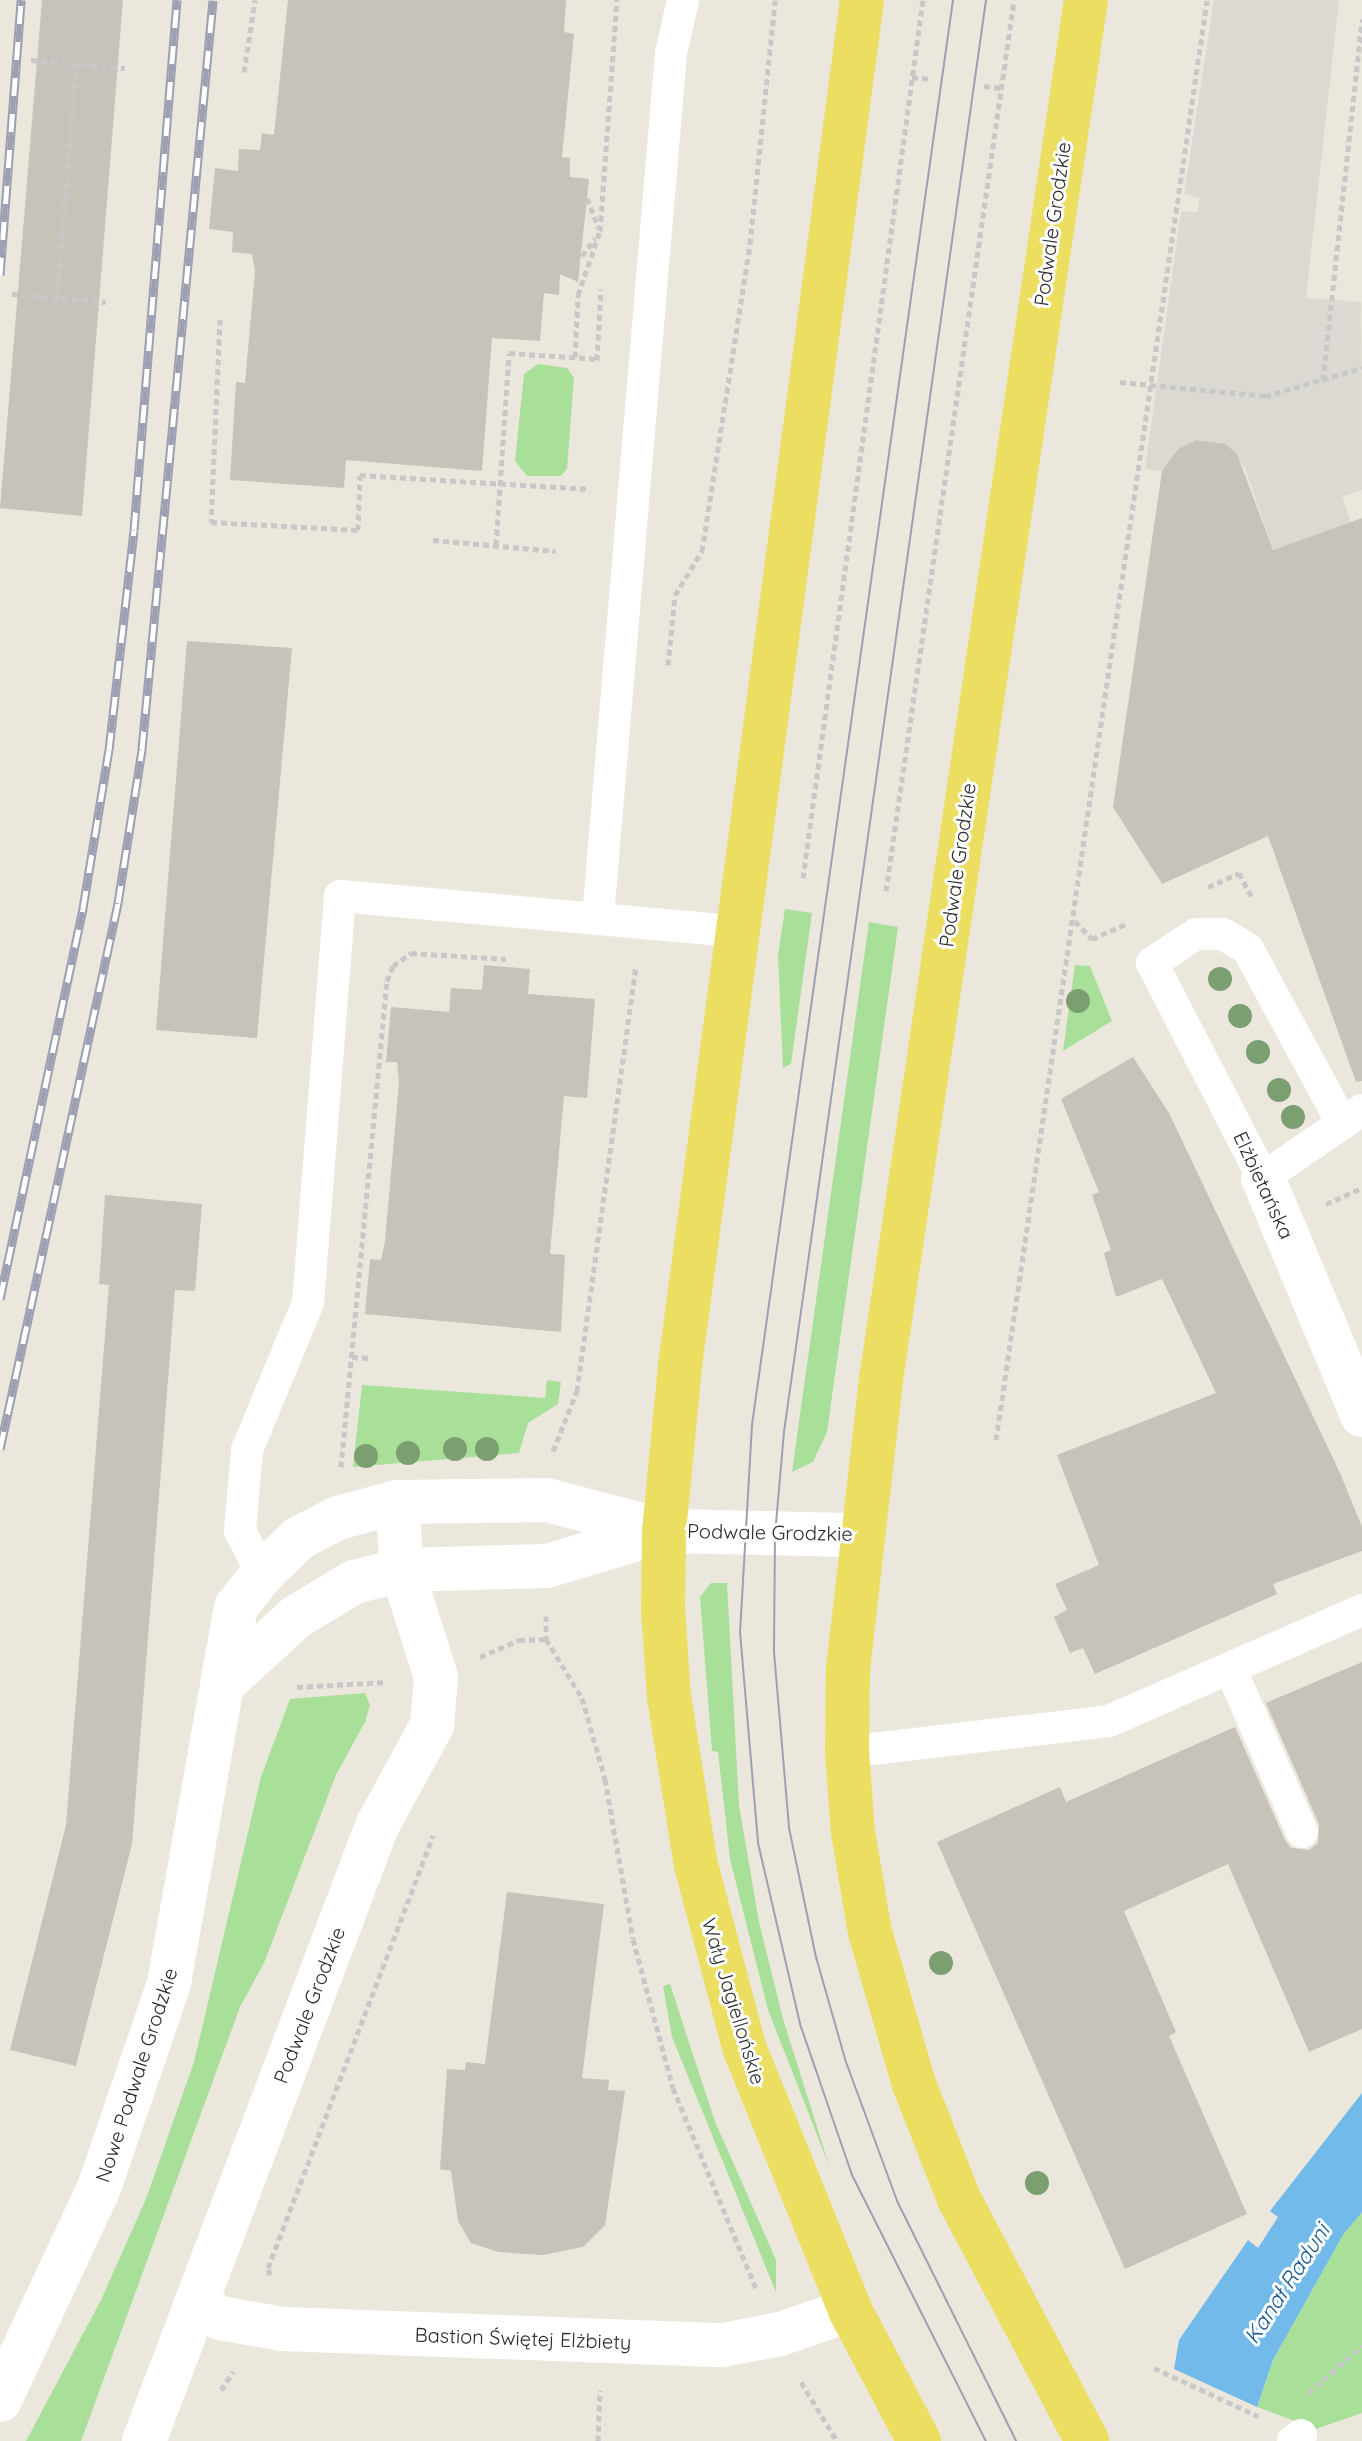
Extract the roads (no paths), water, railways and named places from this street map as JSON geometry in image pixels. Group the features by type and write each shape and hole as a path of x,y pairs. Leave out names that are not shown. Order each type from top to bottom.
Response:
{"main road":[{"name":"Podwale Grodzkie","path":"664,1531 735,931 862,0"},
{"name":"Podwale Grodzkie","path":"862,1535 1086,0"},
{"name":"Wały Jagiellońskie","path":"664,1531 669,1697 713,1935 744,2047 850,2310 919,2441"},
{"path":"862,1535 848,1669 847,1752 853,1832 870,1932 914,2084 959,2199 1087,2441"}],"street":[{"name":"Elżbietańska","path":"1263,1178 1362,1415"},
{"name":"Podwale Grodzkie","path":"144,2441 377,1826 432,1725 436,1677 402,1570 397,1502 547,1500 664,1531 862,1535"},
{"name":"Nowe Podwale Grodzkie","path":"0,2400 99,2188 165,1997 195,1859 236,1607 262,1574 312,1531 338,1518 397,1502"},
{"name":"Podwale Grodzkie","path":"402,1570 547,1566 664,1531"},
{"path":"223,1684 296,1617 354,1582 402,1570"},
{"name":"Bastion Świętej Elżbiety","path":"195,2305 221,2318 282,2329 723,2345 780,2334 850,2310"}],"lane":[{"path":"598,917 671,53 683,0"},
{"path":"262,1574 240,1531 247,1450 308,1303 340,896 735,931"},
{"name":"Elżbietańska","path":"1263,1178 1152,963 1196,934 1223,934 1248,949 1352,1116"},
{"path":"1263,1178 1352,1116"},
{"path":"847,1752 1109,1721 1362,1610"},
{"path":"1230,1668 1302,1832"}],"water":[{"name":"Kanał Raduni","path":"1362,2093 1362,2212 1343,2235 1273,2360 1257,2407 1174,2369 1179,2340 1248,2240 1258,2248 1278,2217 1270,2211"}],"tram line":[{"path":"953,0 752,1425 740,1632 758,1843 800,2024 852,2175 986,2441"},
{"path":"986,0 784,1432 775,1534 774,1652 789,1828 816,1957 846,2062 898,2203 1016,2441"}],"railway":[{"path":"0,275 21,0"},
{"path":"0,1299 83,908 109,750 134,530 177,0"},
{"path":"0,1449 118,903 142,749 213,0"}]}
